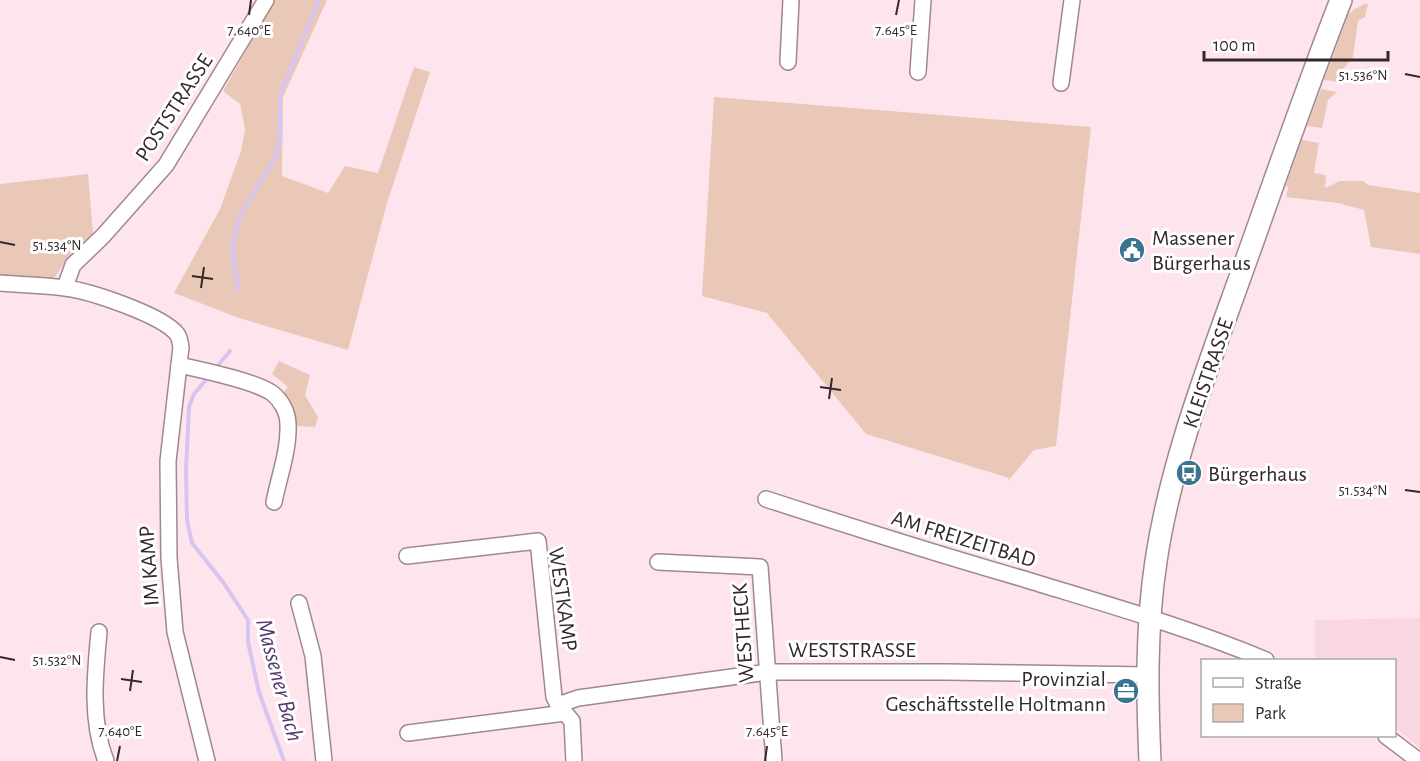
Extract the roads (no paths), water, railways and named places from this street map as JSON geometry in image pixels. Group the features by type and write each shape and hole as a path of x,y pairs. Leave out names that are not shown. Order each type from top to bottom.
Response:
{"main road":[{"name":"KLEISTRASSE","path":"1150,761 1148,675 1150,618 1159,547 1170,493 1194,409 1341,0"}],"street":[{"name":"POSTSTRASSE","path":"65,288 73,265 103,236 166,165 266,0"},
{"path":"788,62 792,0"},
{"path":"918,72 923,0"},
{"path":"1061,83 1072,0"},
{"path":"0,283 65,288"},
{"name":"IM KAMP","path":"65,288 86,292 132,308 176,333 181,347 168,462 169,558 176,632 207,761"},
{"path":"179,365 274,394 284,409 288,431 274,502"},
{"name":"AM FREIZEITBAD","path":"766,499 881,537 1150,618 1217,640 1264,659"},
{"name":"WESTKAMP","path":"407,556 538,541 554,697 572,721 574,761"},
{"name":"WESTHECK","path":"658,562 760,567 774,761"},
{"path":"299,603 313,656 324,761"},
{"path":"99,632 95,693 98,728 106,761"},
{"name":"WESTSTRASSE","path":"562,709 589,697 768,672 1148,675"},
{"path":"408,733 562,709"},
{"path":"1389,737 1419,761"}],"waterway":[{"name":"Massener Bach","path":"238,289 232,248 240,216 275,158 280,139 280,95 319,0"},
{"name":"Massener Bach","path":"215,369 230,351"},
{"name":"Massener Bach","path":"210,375 194,394 189,407 186,470 187,520 192,543 223,582 248,620 248,642 259,692 284,761"}],"place":[{"name":"Massener Bürgerhaus","path":"1132,250"},
{"name":"Bürgerhaus","path":"1189,473"},
{"name":"Provinzial Geschäftsstelle Holtmann","path":"1126,691"}]}
